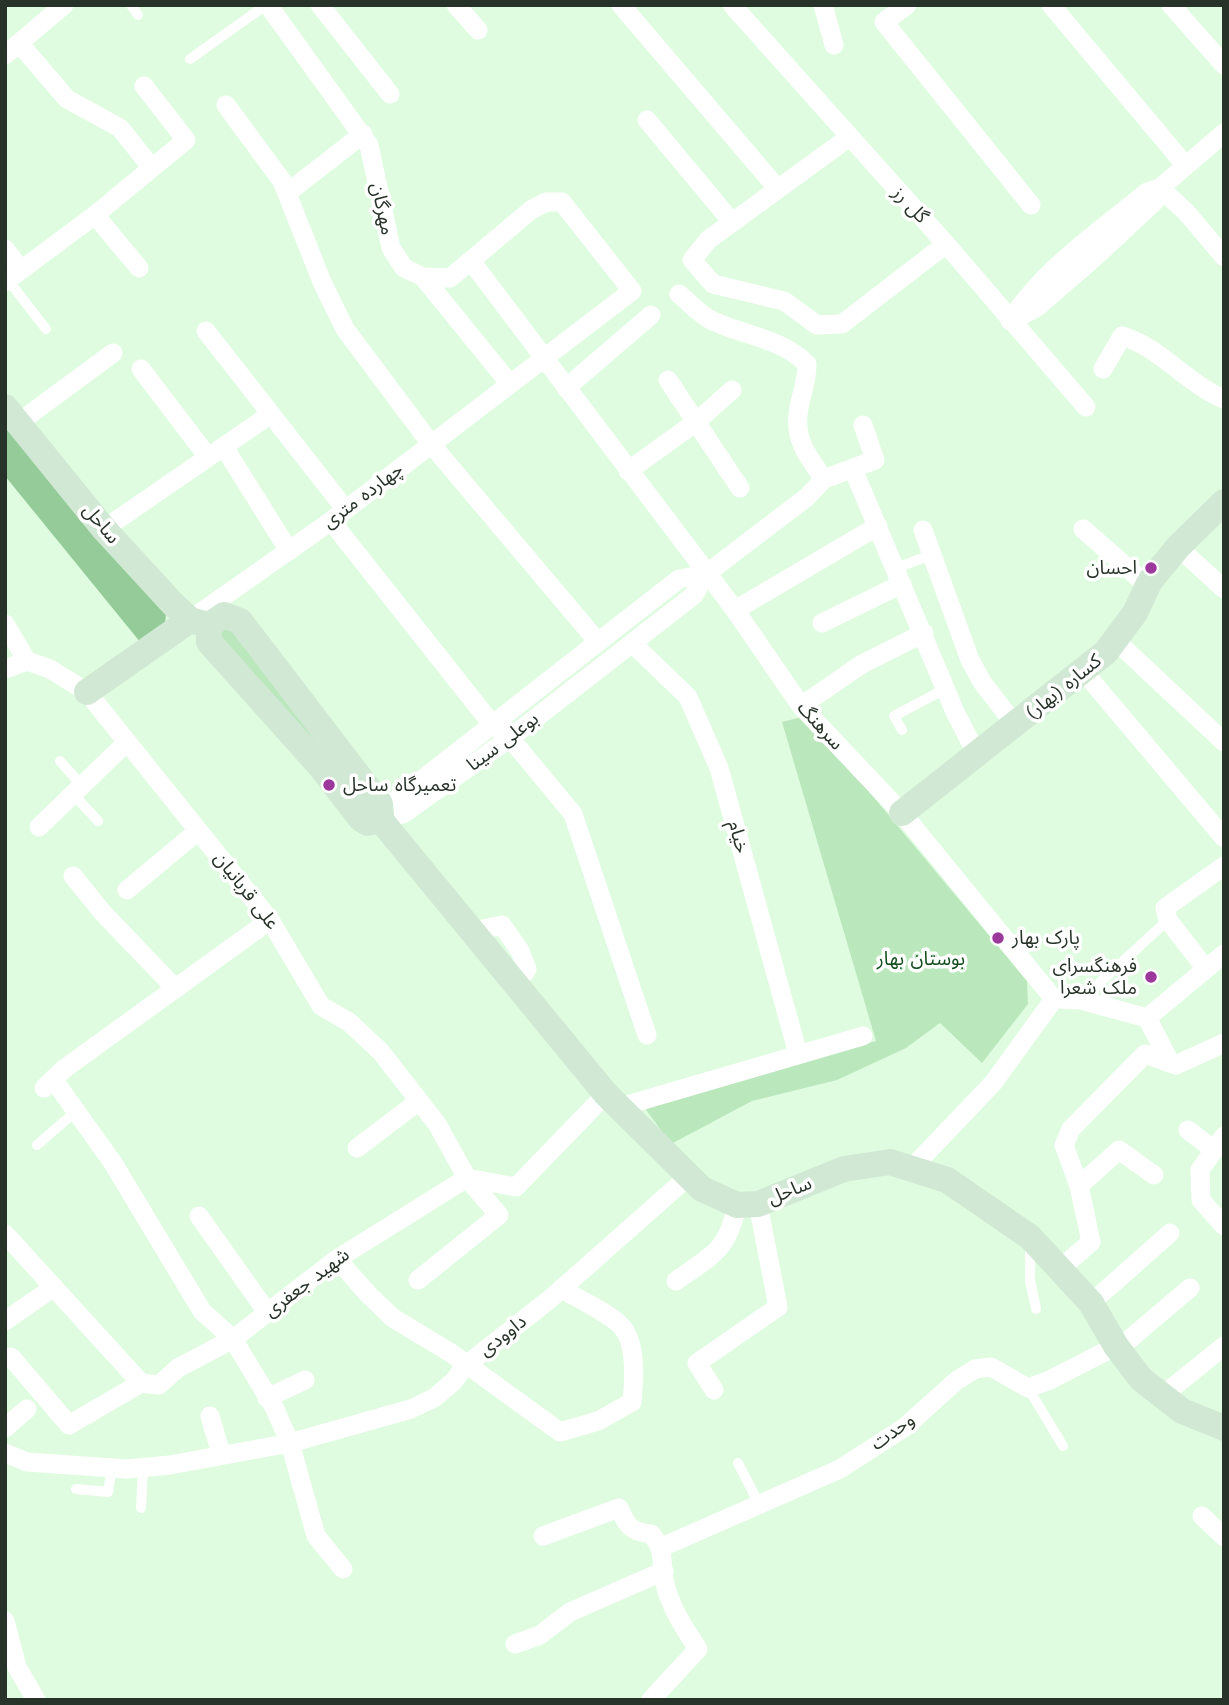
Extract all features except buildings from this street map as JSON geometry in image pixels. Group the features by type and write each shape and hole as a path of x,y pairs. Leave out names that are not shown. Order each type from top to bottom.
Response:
{"street":[{"path":"64,5 12,49 67,99 120,128 152,168"},
{"name":"مهرگان","path":"267,5 369,145 391,248 404,268 423,277 510,384"},
{"path":"320,5 390,93"},
{"path":"456,5 478,30"},
{"path":"621,5 778,189"},
{"name":"گل رز","path":"732,5 848,138 946,244 1086,407"},
{"path":"822,5 834,45"},
{"path":"907,5 884,22 1031,205"},
{"path":"1051,5 1186,166"},
{"path":"1171,5 1224,65"},
{"path":"5,249 12,277 95,215 186,140 144,86"},
{"path":"226,105 282,181 322,282 345,329 431,444 598,642"},
{"path":"647,120 732,222"},
{"path":"1010,321 1036,308 1155,201 1160,188 1224,133"},
{"path":"287,192 363,134"},
{"path":"848,138 708,240 692,260 713,284 784,300 817,325 842,324 946,244"},
{"path":"1160,188 1187,213 1224,257"},
{"name":"چهارده متری","path":"87,692 200,622 289,551 632,291 562,202 546,202 531,210 471,261"},
{"path":"95,215 139,268"},
{"path":"423,277 450,278 471,261"},
{"name":"سرهنگ","path":"471,261 735,610 801,706 902,813 1054,999"},
{"path":"680,294 712,321 795,352 807,364 807,384 799,407 797,431 804,452 824,479"},
{"path":"566,388 651,315"},
{"path":"206,331 271,414 338,516 491,723 510,738 573,814 648,1035"},
{"path":"1103,369 1122,336 1137,340 1205,391 1224,399"},
{"path":"12,415 113,353"},
{"path":"141,369 216,452 289,551"},
{"path":"668,380 740,488"},
{"path":"628,471 696,422 732,390"},
{"path":"104,528 271,414"},
{"name":"ساحل","path":"12,415 104,528 200,622 209,642 320,766 361,819 368,823 379,818"},
{"name":"بوعلی سینا","path":"379,818 403,814 510,738 694,595 706,574 807,497 824,479 875,460 863,425"},
{"path":"853,469 945,689 977,755"},
{"name":"کساره (بهار)","path":"902,813 1084,672 1115,640 1135,613 1148,586 1178,547 1224,502"},
{"path":"735,610 878,526"},
{"path":"1083,529 1148,586"},
{"path":"922,530 970,660 982,682 1016,726"},
{"path":"1178,547 1224,589"},
{"name":"بوعلی سینا","path":"379,818 392,803 491,723 679,579 706,574"},
{"path":"822,623 899,576"},
{"name":"ساحل","path":"200,622 224,615 240,621 380,804 379,818 613,1101 702,1189 748,1204 845,1169 890,1162 947,1180 1030,1237 1091,1303 1117,1347 1141,1379 1182,1412 1224,1428"},
{"path":"5,624 27,661 5,668"},
{"path":"801,706 862,664 923,633"},
{"path":"1115,640 1224,742"},
{"name":"خیام","path":"632,643 688,697 719,768 798,1055"},
{"name":"علی قربانیان","path":"27,661 50,669 87,692 270,920 321,1006 349,1022 381,1052 437,1124 467,1178 499,1215 418,1280"},
{"path":"1084,672 1224,838"},
{"path":"39,827 127,742"},
{"path":"127,890 198,831"},
{"path":"1206,969 1168,920 1165,908 1224,866"},
{"path":"73,876 103,913 176,989"},
{"path":"270,920 49,1083 75,1112 113,1163 202,1311 233,1339 290,1443 316,1536 343,1569"},
{"path":"1147,1018 1224,954"},
{"path":"911,1169 993,1083 1054,999 1081,1000 1147,1018 1169,1060"},
{"path":"467,1178 516,1187 613,1101 863,1036"},
{"path":"1060,1269 1091,1242 1079,1186 1064,1146 1071,1129 1145,1054 1169,1060 1176,1065 1224,1043"},
{"path":"357,1149 419,1101"},
{"path":"1188,1130 1219,1143 1200,1170 1201,1200 1224,1226"},
{"path":"1079,1186 1119,1150 1154,1175"},
{"name":"داوودی","path":"5,1453 27,1462 143,1467 290,1443 411,1409 434,1398 454,1381 465,1366 561,1289 689,1176"},
{"name":"شهید جعفری","path":"10,1357 69,1425 141,1383 159,1385 178,1368 233,1339 337,1259 467,1178"},
{"path":"676,1281 723,1247 748,1204"},
{"path":"714,1390 697,1363 778,1307 748,1204"},
{"path":"199,1216 267,1312"},
{"path":"1091,1303 1170,1233"},
{"path":"5,1234 141,1383"},
{"path":"337,1259 393,1318 451,1353 465,1366 560,1432 598,1421 632,1402 634,1381 629,1342 622,1326 561,1289"},
{"path":"5,1321 54,1287"},
{"path":"1028,1388 1051,1380 1117,1347 1190,1288"},
{"path":"1162,1396 1224,1346"},
{"name":"وحدت","path":"662,1547 840,1469 905,1427 956,1381 975,1369 991,1367 1028,1388"},
{"path":"267,1398 305,1380"},
{"path":"7,1423 27,1409"},
{"path":"210,1416 221,1454"},
{"path":"543,1536 619,1508 626,1524 634,1532 651,1534 662,1547 663,1571 680,1623 698,1648 651,1700"},
{"path":"1202,1516 1224,1537"},
{"path":"515,1644 540,1635 570,1612 663,1571"},
{"path":"5,1621 17,1667 36,1700"}],"lane":[{"path":"131,5 138,15"},
{"path":"190,59 267,5"},
{"path":"12,277 46,329"},
{"path":"899,576 930,555"},
{"path":"902,730 894,716 945,689"},
{"path":"60,761 98,821"},
{"path":"1081,1000 1168,920"},
{"path":"37,1144 75,1112"},
{"path":"1030,1237 1030,1280 1036,1309"},
{"path":"1028,1388 1063,1446"},
{"path":"738,1463 759,1504"},
{"path":"76,1489 108,1492 112,1467"},
{"path":"141,1508 143,1467"}],"green space":[{"path":"5,419 166,614 164,635 145,648 5,476"},
{"path":"236,625 366,800 217,632"},
{"name":"بوستان بهار","path":"806,716 1027,981 1028,1004 982,1063 940,1023 906,1048 837,1080 752,1101 671,1144 644,1107 876,1041 782,722"}],"place":[{"name":"احسان","path":"1151,568"},
{"name":"تعمیرگاه ساحل","path":"329,785"},
{"name":"پارک بهار","path":"998,938"},
{"name":"فرهنگسرای ملک شعرا","path":"1151,977"}]}
